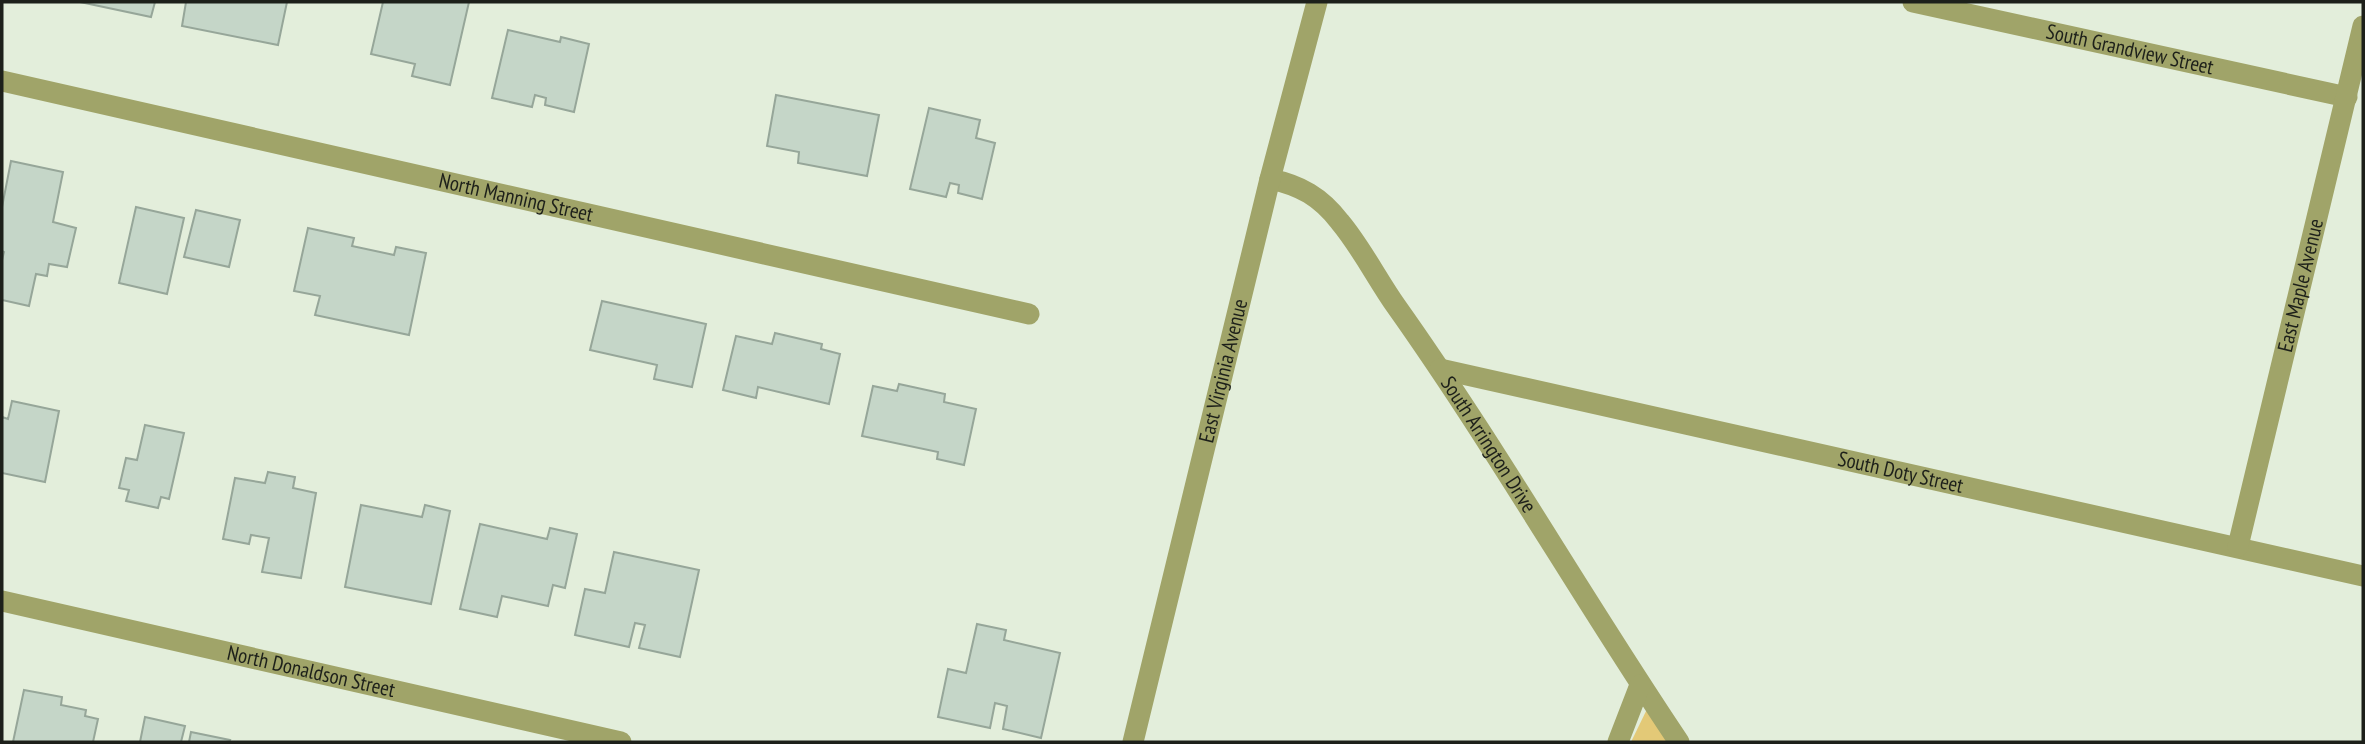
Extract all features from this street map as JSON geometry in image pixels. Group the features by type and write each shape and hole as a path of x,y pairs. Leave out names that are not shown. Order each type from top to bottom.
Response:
{"street":[{"name":"East Virginia Avenue","path":"1133,742 1270,180 1317,2"},
{"name":"South Grandview Street","path":"1913,2 2347,97"},
{"name":"East Maple Avenue","path":"2238,547 2363,26"},
{"name":"North Manning Street","path":"2,81 1029,314"},
{"name":"South Arrington Drive","path":"1270,180 1293,184 1310,193 1340,221 1384,290 1440,369 1679,742"},
{"name":"South Doty Street","path":"1440,369 2363,576"},
{"name":"North Donaldson Street","path":"2,601 621,742"},
{"path":"1618,742 1640,685"}],"shaded area":[{"path":"1650,703 1674,742 1631,742"}],"building":[{"path":"80,2 155,2 151,17"},
{"path":"186,2 287,2 278,45 182,26"},
{"path":"383,2 469,2 450,85 412,76 415,64 371,54"},
{"path":"508,30 560,42 561,37 589,44 574,112 545,105 546,98 535,95 532,107 492,98"},
{"path":"776,95 879,115 867,176 798,163 799,152 767,146"},
{"path":"929,108 980,120 976,138 995,143 982,199 958,193 959,185 950,183 946,197 910,189"},
{"path":"11,161 63,172 53,222 76,228 67,267 49,264 47,276 36,274 29,306 2,300 2,207"},
{"path":"136,207 184,218 167,294 119,283"},
{"path":"196,210 240,220 229,267 184,257"},
{"path":"308,228 354,238 352,246 394,255 396,247 426,253 409,335 315,315 320,296 294,291"},
{"path":"602,301 706,324 692,387 654,379 657,365 590,350"},
{"path":"775,333 822,344 821,349 840,354 829,404 758,387 756,398 723,390 736,336 772,344"},
{"path":"899,384 945,394 944,402 976,409 964,465 937,459 938,452 862,436 873,386 897,391"},
{"path":"12,401 59,411 45,482 2,473 2,417 8,419"},
{"path":"145,425 184,433 169,499 161,497 158,508 126,501 129,490 119,488 126,458 137,460"},
{"path":"268,472 295,477 293,488 316,493 301,578 262,572 269,538 251,535 249,544 223,539 235,478 265,483"},
{"path":"361,505 422,517 425,505 450,511 431,604 345,587"},
{"path":"480,524 547,539 550,528 577,534 565,588 553,585 548,606 502,596 497,617 460,609"},
{"path":"614,552 699,570 680,657 639,648 645,625 635,623 629,647 575,635 585,589 605,593"},
{"path":"977,624 1006,630 1004,640 1060,653 1041,738 1003,729 1007,706 995,703 990,728 938,717 948,669 966,673"},
{"path":"24,690 62,697 61,705 86,710 85,716 98,719 93,742 13,742"},
{"path":"145,717 185,726 181,742 140,742"},
{"path":"191,732 230,740 189,742"}]}
